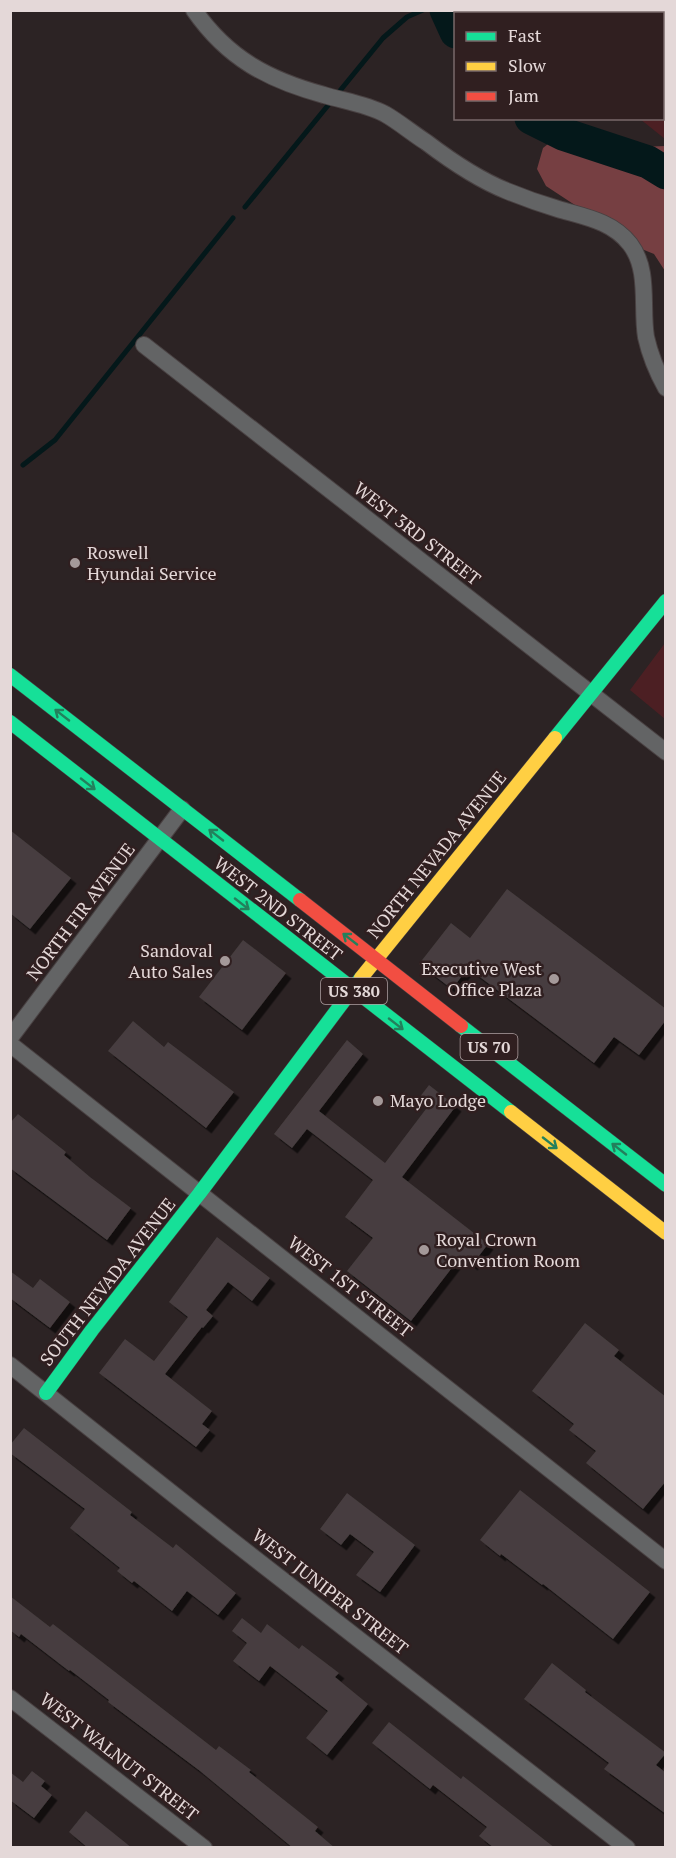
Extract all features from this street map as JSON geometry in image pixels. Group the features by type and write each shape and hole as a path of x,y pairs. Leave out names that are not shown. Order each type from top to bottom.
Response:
{"main road":[{"name":"NORTH NEVADA AVENUE","path":"199,1194 351,989 666,601"},
{"name":"WEST 2ND STREET","path":"10,675 666,1185"},
{"name":"WEST 2ND STREET","path":"10,722 666,1233"},
{"name":"SOUTH NEVADA AVENUE","path":"46,1393 92,1330 199,1194"}],"street":[{"path":"194,10 230,50 257,70 295,86 376,110 491,185 525,199 600,221 618,231 632,247 640,267 646,337 651,357 666,388"},
{"name":"WEST 3RD STREET","path":"144,345 666,753"},
{"name":"NORTH FIR AVENUE","path":"10,1038 182,809"},
{"name":"WEST 1ST STREET","path":"10,1044 666,1561"},
{"name":"WEST JUNIPER STREET","path":"10,1365 627,1848"},
{"name":"WEST WALNUT STREET","path":"10,1698 204,1848"}],"shaded area":[{"path":"665,11 665,139 641,120 664,120 664,12 499,12"},
{"path":"553,140 572,142 591,149 665,146 665,271 654,254 622,241 584,211 546,186 537,169 543,148"},
{"path":"665,643 665,719 630,690"}],"building":[{"path":"10,830 71,878 30,929 10,913"},
{"name":"Executive West Office Plaza","path":"507,889 666,1009 666,1020 639,1055 614,1037 594,1063 468,968 452,989 419,964 451,923 470,938"},
{"path":"243,940 286,973 242,1030 199,997"},
{"path":"133,1021 164,1047 168,1042 234,1092 206,1128 108,1051"},
{"path":"347,1040 363,1054 319,1111 385,1163 429,1105 419,1098 429,1085 456,1106 402,1177 488,1244 472,1265 461,1256 411,1321 347,1271 373,1238 345,1217 373,1180 307,1129 292,1148 274,1134"},
{"path":"18,1114 66,1152 64,1155 90,1177 131,1208 107,1240 10,1168 10,1123"},
{"path":"217,1237 270,1278 252,1301 228,1282 206,1310 213,1316 165,1374 212,1411 202,1424 210,1430 196,1447 99,1373 125,1339 154,1361 188,1317 169,1302"},
{"path":"10,1271 33,1288 40,1279 70,1302 50,1328 10,1298"},
{"path":"585,1323 619,1350 614,1356 666,1397 666,1481 643,1509 586,1463 596,1451 569,1430 574,1424 532,1391"},
{"path":"24,1428 132,1512 130,1515 173,1548 176,1544 236,1593 218,1615 187,1591 172,1611 134,1581 132,1583 117,1571 120,1568 70,1528 85,1509 10,1453 10,1445"},
{"path":"520,1490 650,1592 613,1639 543,1584 480,1540"},
{"path":"347,1493 415,1545 380,1592 356,1575 374,1552 350,1534 341,1545 320,1529"},
{"path":"10,1596 50,1627 53,1624 216,1750 219,1746 251,1770 249,1772 318,1827 315,1831 335,1848 293,1848 200,1771 108,1702 109,1700 21,1634 19,1637 10,1630"},
{"path":"242,1618 261,1633 267,1624 299,1649 302,1645 339,1673 335,1677 368,1704 327,1755 306,1738 328,1711 270,1666 259,1681 233,1661 247,1643 232,1631"},
{"path":"552,1663 586,1690 585,1692 666,1753 656,1765 666,1773 666,1814 604,1769 609,1763 524,1699"},
{"path":"389,1722 461,1779 463,1776 555,1848 494,1848 479,1836 487,1827 433,1785 430,1789 372,1743"},
{"path":"32,1771 45,1781 41,1786 52,1795 34,1818 10,1800 10,1772 23,1782"},
{"path":"86,1811 132,1848 88,1848 69,1832"}],"waterway":[{"path":"245,207 383,38 407,17 423,10"},
{"path":"446,10 454,28"},
{"path":"535,120 563,134 648,162 666,173"},
{"path":"23,465 55,440 233,218"}],"traffic: fast":[{"path":"555,738 666,601"},
{"path":"10,675 300,900"},
{"path":"10,722 511,1112"},
{"path":"46,1393 361,978"},
{"path":"461,1026 666,1185"}],"traffic: slow":[{"path":"361,978 555,738"},
{"path":"511,1112 666,1233"}],"traffic: jam":[{"path":"300,900 461,1026"}],"place":[{"name":"Roswell Hyundai Service","path":"75,563"},
{"name":"Sandoval Auto Sales","path":"225,961"},
{"name":"Executive West Office Plaza","path":"554,979"},
{"name":"Mayo Lodge","path":"378,1101"},
{"name":"Royal Crown Convention Room","path":"424,1250"}]}
